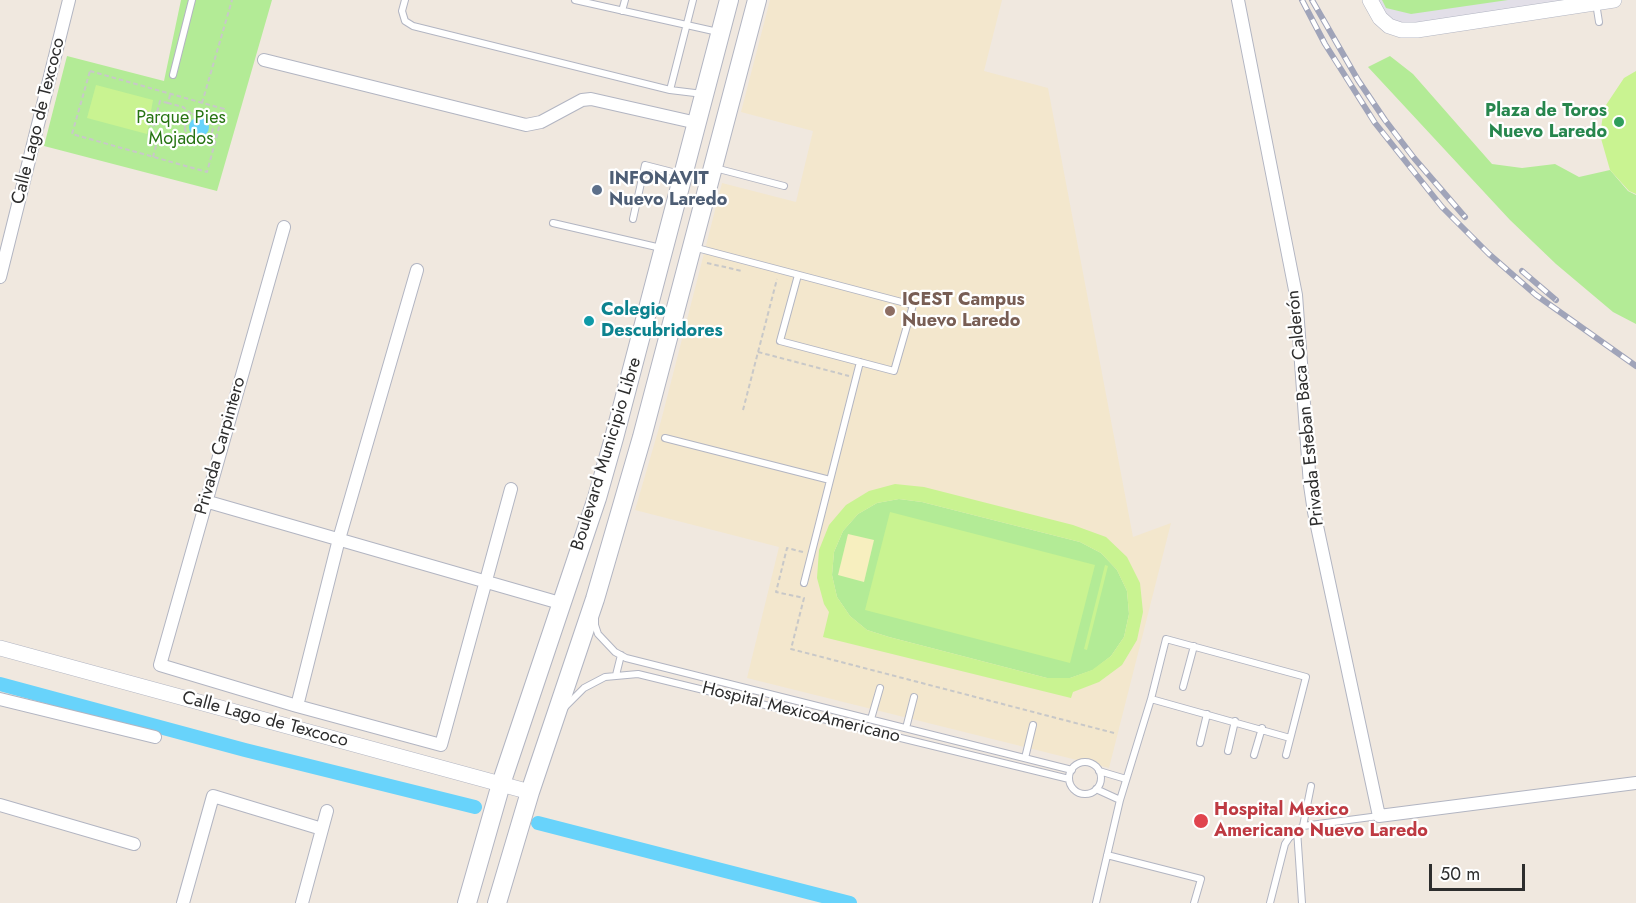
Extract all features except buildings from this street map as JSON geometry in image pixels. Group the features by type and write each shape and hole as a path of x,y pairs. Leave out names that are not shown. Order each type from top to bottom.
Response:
{"main road":[{"name":"Boulevard Municipio Libre","path":"467,903 501,784 597,498 729,0"},
{"name":"Boulevard Municipio Libre","path":"497,903 530,792 595,599 642,437 757,0"},
{"path":"721,33 746,40"},
{"path":"678,194 704,200"},
{"path":"597,498 621,506"}],"street":[{"name":"Calle Lago de Texcoco","path":"0,277 69,0"},
{"name":"Privada Esteban Baca Calderón","path":"1238,0 1296,295 1314,512 1379,816"},
{"path":"1370,0 1380,18 1389,26 1401,30 1417,30 1614,0"},
{"path":"264,60 525,125 541,122 582,99 591,99 697,123"},
{"name":"Privada Carpintero","path":"284,227 160,665 297,706"},
{"path":"417,270 339,539 297,706 441,745 511,489"},
{"path":"205,501 560,603"},
{"name":"Calle Lago de Texcoco","path":"0,648 530,792"},
{"path":"0,699 155,737"},
{"path":"1379,816 1636,783"},
{"path":"183,903 213,796 322,829"},
{"path":"0,805 134,844"},
{"path":"302,903 327,811"}],"lane":[{"path":"173,75 192,0"},
{"path":"405,0 402,11 405,21 413,26 670,90 705,94"},
{"path":"575,0 721,33"},
{"path":"622,11 625,0"},
{"path":"670,90 693,0"},
{"path":"1596,3 1599,22"},
{"path":"633,219 645,165 684,175"},
{"path":"713,167 784,186"},
{"path":"553,223 664,248"},
{"path":"692,247 913,305 894,371 780,341 798,275"},
{"path":"804,583 860,362"},
{"path":"665,438 830,480"},
{"name":"Hospital MexicoAmericano","path":"595,599 595,626 598,634 615,652 640,662 1072,770"},
{"path":"1096,903 1120,800 1151,699 1166,639 1306,677 1286,755"},
{"path":"1183,687 1194,646"},
{"path":"616,675 621,655"},
{"name":"Hospital MexicoAmericano","path":"552,728 566,706 584,688 605,677 638,674 1069,779"},
{"path":"871,719 880,688"},
{"path":"754,702 758,690"},
{"path":"909,740 915,697"},
{"path":"1151,699 1262,728 1290,738"},
{"path":"1200,743 1208,714"},
{"path":"1228,751 1235,721"},
{"path":"1025,758 1033,725"},
{"path":"1254,756 1262,728"},
{"path":"999,762 1002,752"},
{"path":"1084,762 1094,765 1099,771 1101,780 1092,792 1082,794 1073,788 1069,779 1075,766 1084,762"},
{"path":"1099,771 1126,779"},
{"path":"1302,903 1300,828 1311,786"},
{"path":"1096,789 1120,800"},
{"path":"1270,903 1285,844 1300,828 1379,816"},
{"path":"1107,855 1201,879 1194,903"}],"path":[{"path":"202,103 232,0"},
{"path":"90,71 170,94 224,109 207,172 72,134 90,71"},
{"path":"168,103 170,94"},
{"path":"160,101 168,103 183,107 193,115 206,116 212,123 212,132 206,139 197,141 189,138 180,142 151,136 160,101"},
{"path":"189,138 185,125 193,115"},
{"path":"153,157 158,138"},
{"path":"707,263 748,272"},
{"path":"743,410 778,279 768,277"},
{"path":"758,352 849,376"},
{"path":"804,552 787,548 776,592 804,598 791,649 1113,733"}],"shaded area":[{"name":"ICEST Campus Nuevo Laredo","path":"770,0 1002,0 984,71 1048,88 1133,537 1171,523 1109,768 747,678 779,547 635,510 661,421 722,183 796,202 813,131 741,112"},
{"path":"1373,0 1581,0 1389,30"}],"green space":[{"name":"Parque Pies Mojados","path":"181,0 272,0 217,191 44,146 67,56 164,81"},
{"path":"1382,0 1508,0 1411,14 1386,8"},
{"path":"1390,56 1413,74 1492,164 1522,168 1555,164 1579,177 1610,170 1628,191 1636,195 1636,324 1613,312 1556,264 1510,220 1368,67"},
{"name":"Plaza de Toros Nuevo Laredo","path":"1636,71 1636,194 1629,191 1610,170 1600,135 1604,108 1624,78"},
{"path":"96,85 153,100 147,134 87,118"},
{"path":"895,484 924,487 1073,525 1106,537 1127,557 1140,583 1143,612 1137,640 1122,665 1099,682 1073,692 1071,698 823,637 829,612 824,604 817,578 819,550 829,525 846,505 869,491","holes":["899,499 922,502 1080,542 1101,553 1117,570 1127,591 1129,614 1124,637 1111,656 1092,670 1070,678 1047,678 867,630 850,616 837,597 832,575 834,552 843,531 858,514 877,503"]},
{"path":"899,499 922,502 1080,542 1101,553 1117,570 1127,591 1129,614 1124,637 1111,656 1093,670 1070,678 1047,678 867,630 850,616 837,597 832,575 834,552 843,531 858,514 877,503"},
{"path":"890,512 1095,565 1070,663 865,610"},
{"path":"1105,565 1108,566 1087,650 1084,649"}],"sand":[{"path":"848,534 874,540 864,582 838,575"}],"water":[{"path":"199,117 206,120 209,127 206,134 199,137 192,134 189,127 192,120"}],"waterway":[{"path":"0,684 245,750 475,807"},
{"path":"538,823 850,903"}],"railway":[{"path":"1302,0 1325,44 1375,123 1442,207 1489,254 1536,295 1636,366"},
{"path":"1312,0 1358,80 1385,120 1414,158 1465,217"},
{"path":"1522,271 1556,300"}],"place":[{"name":"Plaza de Toros Nuevo Laredo","path":"1619,122"},
{"name":"INFONAVIT Nuevo Laredo","path":"597,190"},
{"name":"ICEST Campus Nuevo Laredo","path":"890,311"},
{"name":"Colegio Descubridores","path":"589,321"},
{"name":"Hospital Mexico Americano Nuevo Laredo","path":"1201,821"}]}
